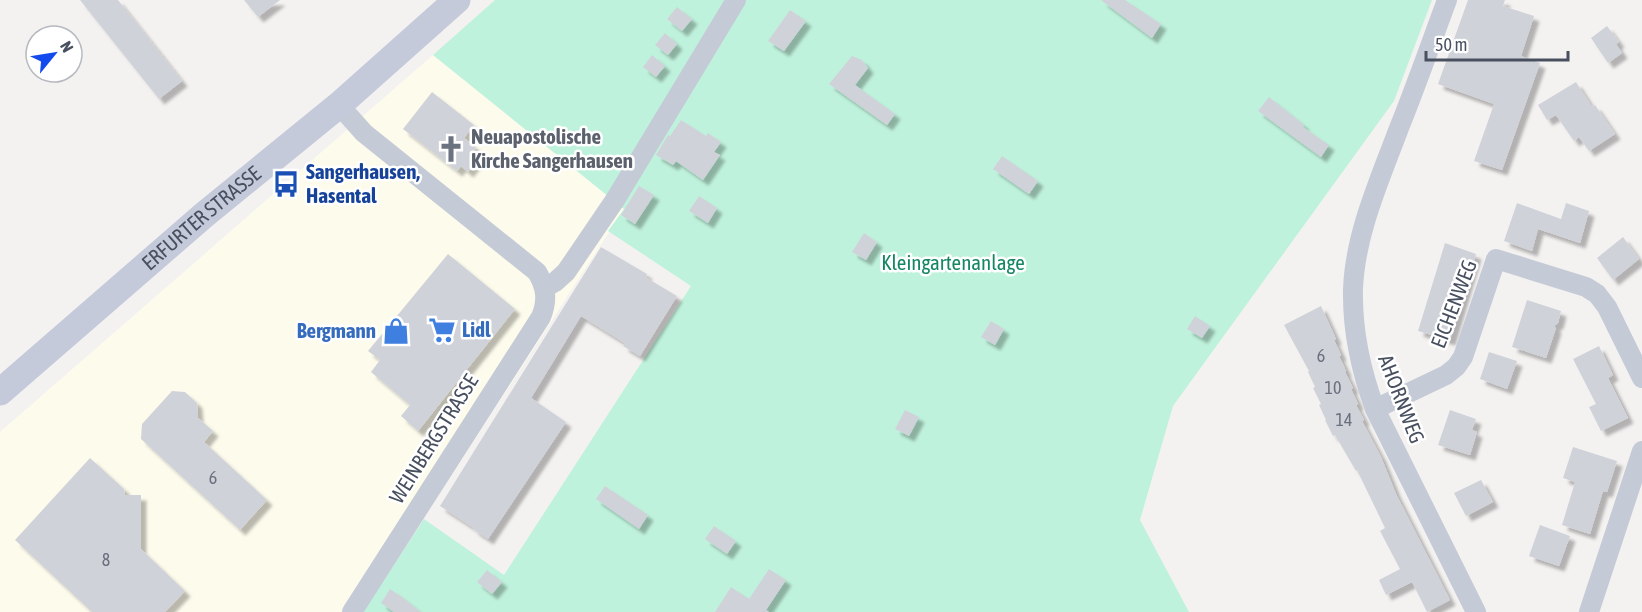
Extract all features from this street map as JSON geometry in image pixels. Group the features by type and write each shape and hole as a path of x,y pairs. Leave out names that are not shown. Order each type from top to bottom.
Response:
{"main road":[{"name":"ERFURTER STRASSE","path":"0,392 209,210 339,105 458,0"}],"street":[{"path":"339,105 364,133 531,266 537,272 545,288 566,272 615,200 736,0"},
{"name":"AHORNWEG","path":"1447,0 1368,214 1356,265 1354,316 1364,381 1375,410 1476,612"},
{"name":"EICHENWEG","path":"1375,410 1436,380 1456,367 1463,357 1496,259 1586,287 1598,294 1607,307 1642,378"},
{"name":"WEINBERGSTRASSE","path":"352,612 541,317 545,307 545,288"},
{"path":"1589,612 1642,451"}],"shaded area":[{"path":"433,55 624,209 363,612 0,612 0,432"}],"green space":[{"name":"Kleingartenanlage","path":"495,0 1432,0 1394,101 1173,406 1140,520 1189,612 363,612 424,519 504,575 691,286 608,231 624,209 433,55"}],"building":[{"path":"80,0 118,0 182,81 159,99"},
{"path":"244,0 280,0 258,17"},
{"path":"1101,0 1125,0 1161,24 1152,38"},
{"path":"1468,0 1505,0 1503,6 1534,16 1521,56 1540,63 1502,170 1474,161 1494,104 1438,84"},
{"path":"677,7 692,19 682,31 667,19"},
{"path":"790,10 806,21 784,51 768,41"},
{"path":"1607,26 1619,42 1616,44 1622,53 1608,63 1591,38"},
{"path":"665,33 677,44 668,55 655,45"},
{"path":"652,55 665,66 656,77 643,67"},
{"path":"852,56 862,60 868,68 855,85 895,114 887,125 829,84"},
{"path":"1576,82 1592,107 1595,105 1615,134 1589,151 1579,137 1574,141 1556,115 1547,120 1538,105"},
{"path":"432,92 474,125 464,138 476,147 472,152 479,158 468,172 461,166 457,171 403,129"},
{"path":"1269,97 1304,125 1303,127 1329,145 1321,157 1258,111"},
{"path":"681,120 706,136 708,133 721,142 714,152 720,155 703,180 676,161 673,165 656,155 668,135 670,136"},
{"path":"1002,156 1038,181 1029,194 993,169"},
{"path":"639,186 654,195 635,224 621,215"},
{"path":"699,196 717,208 708,223 689,211"},
{"path":"1517,203 1561,219 1566,203 1589,211 1580,243 1538,229 1532,251 1504,241"},
{"path":"864,233 877,242 866,260 852,252"},
{"path":"1623,237 1639,259 1613,280 1597,258"},
{"path":"1445,243 1476,254 1450,340 1418,331"},
{"path":"601,247 647,274 645,277 677,296 640,356 623,346 625,343 581,316 531,398 566,422 488,539 440,506"},
{"name":"Lidl","path":"448,254 515,309 418,431 401,416 410,405 371,372 380,360 368,351"},
{"path":"1527,300 1561,311 1558,323 1554,326 1556,328 1546,358 1512,347"},
{"path":"1321,306 1336,339 1334,340 1341,355 1339,356 1353,388 1351,389 1358,404 1356,405 1364,420 1362,421 1450,600 1427,612 1412,582 1386,595 1379,580 1400,569 1380,531 1385,528 1357,470 1335,435 1333,436 1325,420 1309,371 1284,325"},
{"path":"1195,316 1210,326 1202,338 1187,329"},
{"path":"991,321 1004,329 995,345 981,337"},
{"path":"1599,346 1613,375 1608,378 1628,418 1601,431 1589,407 1596,404 1573,359"},
{"path":"1489,352 1517,361 1507,389 1480,379"},
{"path":"172,391 185,392 197,403 198,418 213,431 204,442 267,500 240,530 141,439 142,424"},
{"path":"905,410 919,417 909,436 895,429"},
{"path":"1450,410 1476,419 1472,430 1477,432 1470,455 1438,445"},
{"path":"1573,447 1617,461 1607,492 1603,491 1590,534 1562,525 1575,482 1563,478"},
{"path":"90,458 124,489 125,495 141,495 141,549 185,591 165,612 92,612 15,540"},
{"path":"1481,480 1493,502 1466,516 1454,493"},
{"path":"605,486 648,515 639,529 596,499"},
{"path":"1540,525 1570,536 1559,566 1529,556"},
{"path":"714,526 736,541 727,554 705,539"},
{"path":"769,569 786,580 766,610 769,612 715,612 731,587 749,599"},
{"path":"487,570 502,582 492,594 477,582"},
{"path":"390,589 421,612 394,612 381,603"}],"place":[{"name":"Neuapostolische Kirche Sangerhausen","path":"451,149"},
{"name":"Sangerhausen, Hasental","path":"286,184"},
{"name":"Lidl","path":"442,330"},
{"name":"Bergmann","path":"396,331"}]}
